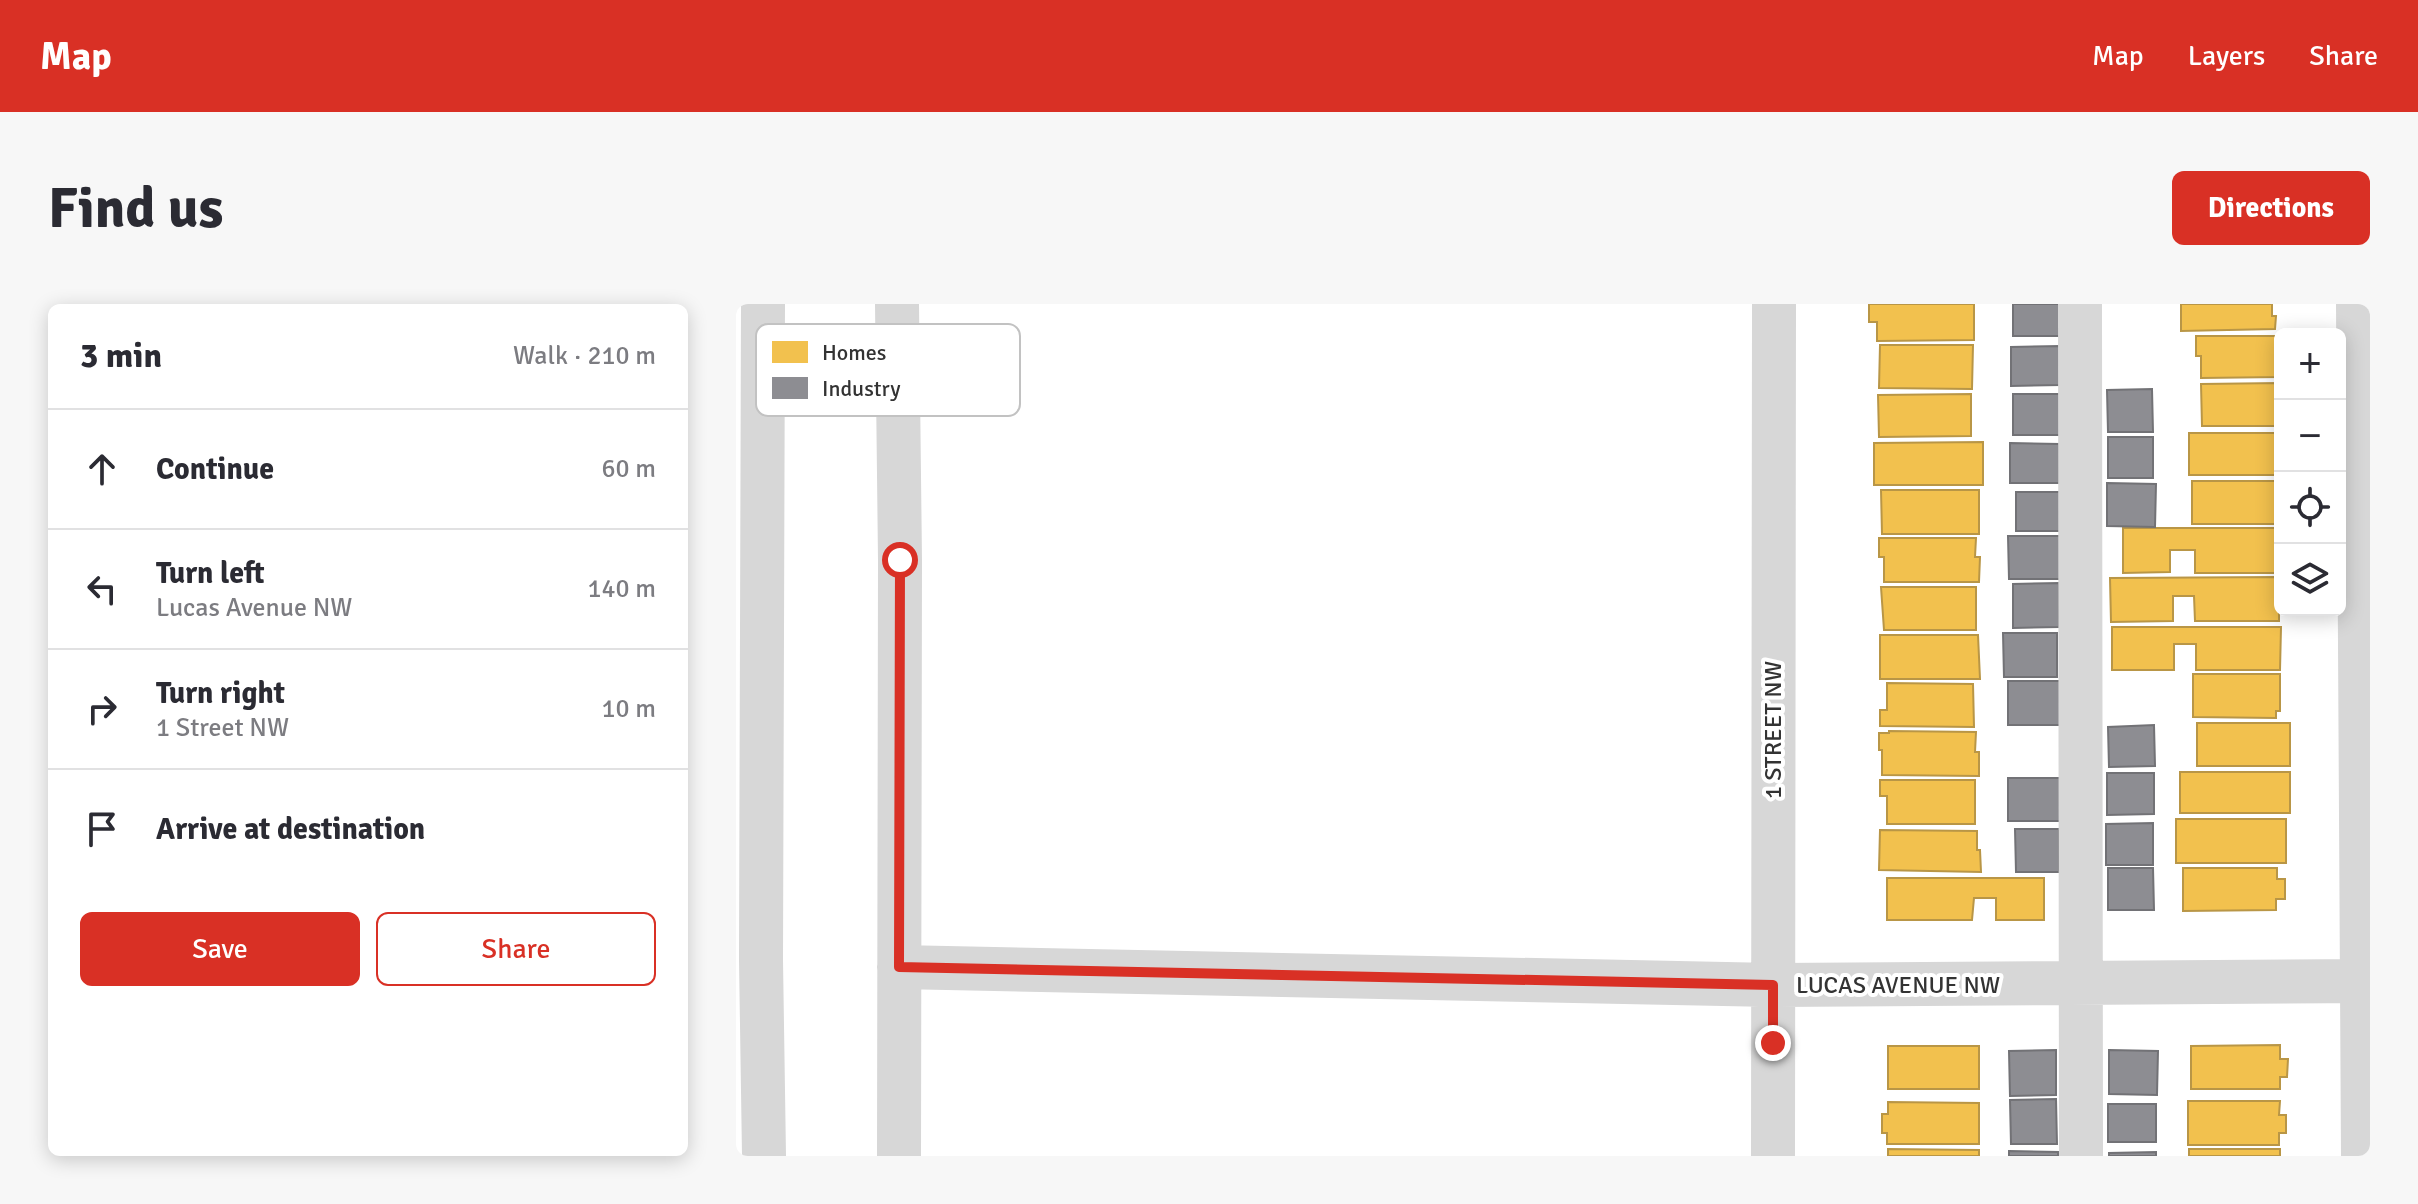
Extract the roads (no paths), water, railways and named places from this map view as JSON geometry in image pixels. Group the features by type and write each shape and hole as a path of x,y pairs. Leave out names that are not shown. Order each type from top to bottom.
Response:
{"street":[{"path":"763,304 763,324"},
{"path":"897,304 897,324"},
{"name":"1 STREET NW","path":"1773,1156 1774,304"},
{"path":"2080,304 2081,1156"},
{"path":"2358,304 2366,745 2363,1156"},
{"path":"760,416 748,960 764,1156"},
{"path":"898,416 899,1156"},
{"name":"LUCAS AVENUE NW","path":"899,967 1773,985 2366,981"}]}
